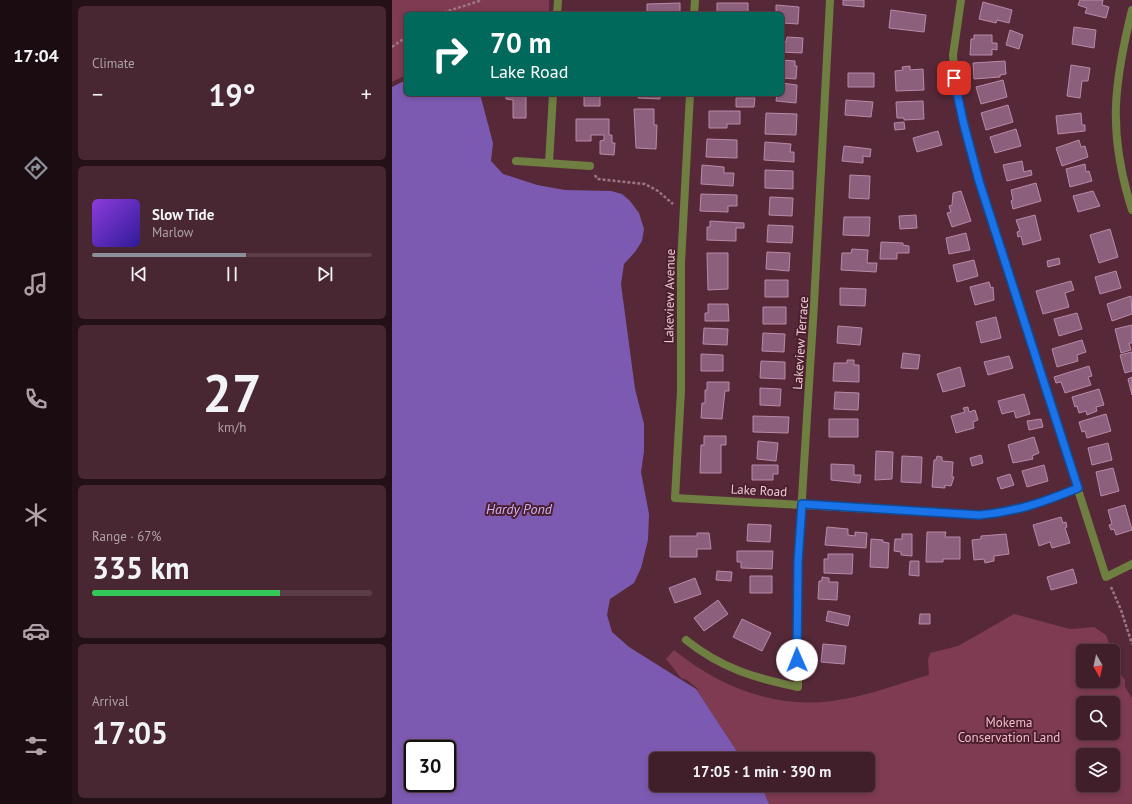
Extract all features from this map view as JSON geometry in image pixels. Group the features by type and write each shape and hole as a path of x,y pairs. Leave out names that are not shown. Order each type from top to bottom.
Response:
{"street":[{"path":"557,12 558,0"},
{"path":"694,12 695,0"},
{"name":"Lakeview Terrace","path":"686,640 705,655 731,669 763,680 798,687 797,577 830,0"},
{"path":"962,0 953,55 954,78 962,117 979,181 1106,577 1132,564"},
{"path":"1132,10 1122,50 1115,103 1118,152 1132,210"},
{"path":"549,163 553,96"},
{"name":"Lakeview Avenue","path":"675,498 681,391 680,298 690,96"},
{"path":"516,161 590,166"},
{"name":"Lake Road","path":"675,498 979,515 1006,513 1030,507 1078,488"}],"path":[{"path":"445,12 482,0"},
{"path":"392,47 404,38"},
{"path":"590,166 597,179 645,184 658,191 684,214"},
{"path":"1106,577 1121,610 1132,644"}],"green space":[{"path":"392,0 549,0 549,12 404,12 404,76 392,82"},
{"name":"Mokema Conservation Land","path":"1014,614 1070,629 1094,627 1106,635 1109,644 1076,644 1076,688 1120,688 1120,674 1125,680 1125,687 1132,698 1132,804 769,804 764,792 875,792 875,752 737,752 696,689 699,690 687,680 681,678 666,659 674,650 709,674 748,692 768,698 810,703 857,697 929,675 928,660 930,653 958,646"}],"water":[{"name":"Hardy Pond","path":"404,81 404,96 481,96 493,143 491,161 503,174 537,185 565,190 611,191 622,194 630,201 639,213 644,229 642,241 635,252 624,264 621,284 635,389 644,424 644,451 641,472 649,514 648,540 641,568 634,583 610,599 607,615 612,632 629,647 696,689 737,752 649,752 649,792 764,792 769,804 392,804 392,87"}],"building":[{"path":"843,0 864,0 864,7 843,5"},
{"path":"1080,0 1103,0 1102,5 1109,7 1106,18 1085,13 1087,8 1078,5"},
{"path":"983,2 1012,10 1009,23 997,20 996,23 979,19"},
{"path":"680,3 680,12 647,12 647,4"},
{"path":"717,3 748,3 748,12 717,12"},
{"path":"776,5 799,7 798,24 784,23 784,12 776,12"},
{"path":"891,10 926,15 924,32 889,28"},
{"path":"1074,27 1096,30 1094,48 1072,44"},
{"path":"1010,30 1023,35 1019,49 1006,45"},
{"path":"974,35 992,35 992,43 997,43 997,50 992,49 992,55 970,55 971,39 974,39"},
{"path":"787,37 803,38 802,53 784,52 784,42 786,42"},
{"path":"784,60 795,61 795,66 797,66 796,79 784,78"},
{"path":"1005,61 1006,74 1000,75 1000,77 974,79 973,63"},
{"path":"1071,65 1090,68 1088,81 1082,81 1080,98 1067,96"},
{"path":"910,66 910,70 923,69 924,90 896,91 895,71 903,70 902,67"},
{"path":"848,73 874,73 874,87 848,87"},
{"path":"1003,80 1007,97 981,104 976,87"},
{"path":"784,83 797,85 796,103 776,101 777,96 784,96"},
{"path":"506,96 526,96 526,118 513,118 513,100 506,99"},
{"path":"584,96 600,96 600,106 584,106"},
{"path":"638,96 660,96 660,99 638,98"},
{"path":"736,98 755,98 754,107 736,107"},
{"path":"846,100 873,102 871,117 845,115"},
{"path":"923,101 924,119 904,120 904,118 897,118 896,102"},
{"path":"1008,105 1013,122 986,130 981,113"},
{"path":"634,109 654,109 654,125 657,125 656,149 636,148"},
{"path":"709,111 740,111 740,124 727,124 727,128 709,128"},
{"path":"766,113 797,114 796,135 765,134"},
{"path":"1081,113 1082,125 1085,125 1085,131 1058,134 1056,116"},
{"path":"576,119 609,119 609,135 612,135 612,143 615,143 614,155 600,154 600,141 604,140 604,135 591,135 591,141 576,141"},
{"path":"904,122 905,129 895,130 894,123"},
{"path":"1016,129 1021,146 995,153 990,137"},
{"path":"938,131 942,145 917,152 913,138"},
{"path":"707,139 737,140 737,158 706,157"},
{"path":"1079,140 1081,147 1085,146 1088,157 1062,166 1056,148"},
{"path":"765,142 791,144 790,152 794,152 794,162 764,160"},
{"path":"844,146 871,149 870,157 863,156 863,163 842,161"},
{"path":"1022,161 1024,172 1031,170 1032,175 1007,181 1003,165"},
{"path":"1085,164 1086,172 1089,171 1092,181 1070,187 1066,169"},
{"path":"702,165 724,167 724,173 734,173 733,186 701,184"},
{"path":"765,170 793,171 793,189 765,188"},
{"path":"850,175 870,176 869,199 849,198"},
{"path":"1036,183 1041,201 1013,209 1011,190"},
{"path":"961,191 971,221 952,227 947,213 951,212 949,206 952,205 953,193"},
{"path":"1093,191 1100,206 1078,212 1073,196"},
{"path":"701,194 737,195 737,206 728,206 728,212 700,211"},
{"path":"770,197 793,198 792,216 769,215"},
{"path":"916,215 917,228 900,229 899,216"},
{"path":"1035,215 1041,240 1023,245 1021,236 1018,237 1017,232 1020,231 1016,220"},
{"path":"844,217 870,217 869,236 843,235"},
{"path":"710,221 744,223 744,228 736,228 736,241 707,240 707,227 710,227"},
{"path":"768,225 793,226 792,243 767,242"},
{"path":"1110,229 1118,257 1099,263 1090,235"},
{"path":"966,233 970,250 949,254 946,238"},
{"path":"881,242 903,243 903,245 909,246 909,253 897,253 897,259 880,259"},
{"path":"852,249 868,250 867,263 877,263 876,272 841,270 842,253 851,253"},
{"path":"767,252 790,253 789,271 766,269"},
{"path":"707,253 728,253 728,289 708,290"},
{"path":"1059,258 1060,264 1048,267 1047,261"},
{"path":"974,260 978,276 957,282 953,265"},
{"path":"1116,271 1121,288 1100,294 1095,277"},
{"path":"765,280 788,280 788,297 765,297"},
{"path":"1071,281 1074,290 1065,293 1069,307 1043,314 1036,291"},
{"path":"989,282 991,288 993,287 994,300 975,305 970,287"},
{"path":"840,288 866,289 865,306 840,305"},
{"path":"1131,296 1132,314 1112,321 1107,304"},
{"path":"708,304 728,304 729,321 705,321 705,313 708,313"},
{"path":"763,307 786,307 786,324 763,324"},
{"path":"1077,313 1082,329 1059,336 1054,319"},
{"path":"996,317 1001,338 981,343 976,322"},
{"path":"1132,325 1132,343 1129,343 1131,350 1121,353 1115,329"},
{"path":"838,326 862,328 860,345 837,343"},
{"path":"704,328 728,329 727,345 703,344"},
{"path":"763,333 785,334 784,352 762,351"},
{"path":"1082,340 1086,352 1077,355 1078,361 1057,367 1052,349"},
{"path":"1132,352 1132,371 1125,373 1120,355"},
{"path":"903,353 920,355 918,369 901,368"},
{"path":"701,354 723,355 723,371 701,371"},
{"path":"1009,356 1013,368 988,375 984,362"},
{"path":"847,360 854,360 854,365 859,365 859,382 833,381 834,363 847,363"},
{"path":"761,361 785,362 785,379 760,378"},
{"path":"1089,366 1092,376 1088,377 1091,385 1065,393 1061,382 1056,383 1054,377"},
{"path":"960,367 965,386 943,392 937,374"},
{"path":"1132,377 1132,395 1128,379"},
{"path":"707,382 729,382 729,391 725,391 722,419 701,418 702,403 705,403 705,390 707,390"},
{"path":"760,388 781,389 780,406 760,405"},
{"path":"1099,389 1104,405 1096,407 1097,411 1087,415 1086,411 1079,413 1077,406 1075,407 1072,397"},
{"path":"835,392 859,393 858,410 834,409"},
{"path":"1024,394 1030,414 1016,418 1014,411 1002,414 998,401"},
{"path":"968,407 969,412 975,410 978,420 973,422 974,428 956,433 951,416 965,412 963,408"},
{"path":"1106,414 1111,431 1087,438 1085,431 1082,432 1079,422"},
{"path":"753,416 789,417 788,433 753,432"},
{"path":"829,419 858,419 858,437 829,437"},
{"path":"1041,419 1043,427 1029,430 1027,421"},
{"path":"704,436 726,436 726,445 721,445 721,473 700,473 701,445 704,445"},
{"path":"1034,437 1039,453 1032,456 1033,459 1013,463 1008,445"},
{"path":"758,441 778,443 776,461 757,459"},
{"path":"1108,443 1112,460 1092,465 1088,448"},
{"path":"876,451 893,452 892,479 875,480"},
{"path":"981,455 983,463 972,466 970,458"},
{"path":"902,456 922,457 921,483 901,482"},
{"path":"937,456 942,457 942,461 953,462 952,477 954,477 951,486 945,485 945,488 932,487 934,460 936,460"},
{"path":"831,464 854,465 854,475 861,475 860,483 831,480"},
{"path":"752,465 778,465 778,474 773,474 773,480 752,480"},
{"path":"1044,465 1048,481 1027,487 1022,471"},
{"path":"1113,468 1119,491 1101,496 1096,472"},
{"path":"1010,474 1014,485 1001,489 997,478"},
{"path":"1125,505 1132,530 1116,535 1114,529 1111,530 1109,525 1112,524 1108,510"},
{"path":"1061,517 1063,523 1066,522 1067,527 1065,528 1070,543 1052,548 1050,542 1039,546 1033,525"},
{"path":"748,524 771,525 770,542 747,541"},
{"path":"827,527 848,529 848,535 855,536 855,532 867,533 866,548 825,545"},
{"path":"927,532 946,532 945,537 960,537 960,559 943,559 943,562 926,562"},
{"path":"697,533 709,533 711,549 697,549 697,557 670,557 670,536 697,536"},
{"path":"902,534 912,534 912,556 901,555 901,552 894,551 895,539 902,539"},
{"path":"1006,534 1009,554 994,556 994,561 985,563 984,559 974,560 972,540 981,539 981,536"},
{"path":"871,539 883,540 883,542 889,543 888,568 870,567"},
{"path":"737,551 773,551 772,569 741,568 741,562 737,562"},
{"path":"828,554 853,554 852,574 824,573 824,559 828,559"},
{"path":"910,561 919,561 919,576 909,575"},
{"path":"1073,569 1077,583 1051,590 1047,577"},
{"path":"717,571 732,572 731,581 716,580"},
{"path":"750,576 772,576 772,593 750,593"},
{"path":"822,577 829,578 829,582 838,582 837,600 818,599 819,581 822,581"},
{"path":"695,578 701,594 675,603 669,588"},
{"path":"718,600 728,614 704,631 694,618"},
{"path":"828,611 850,616 848,626 826,621"},
{"path":"920,614 930,614 930,624 919,624"},
{"path":"742,619 771,633 762,651 733,637"},
{"path":"823,644 846,646 844,664 821,662"}],"route":[{"path":"797,660 796,621 802,504 911,512 979,515 1006,513 1030,507 1054,499 1078,488 979,181 968,143 954,78"}]}
